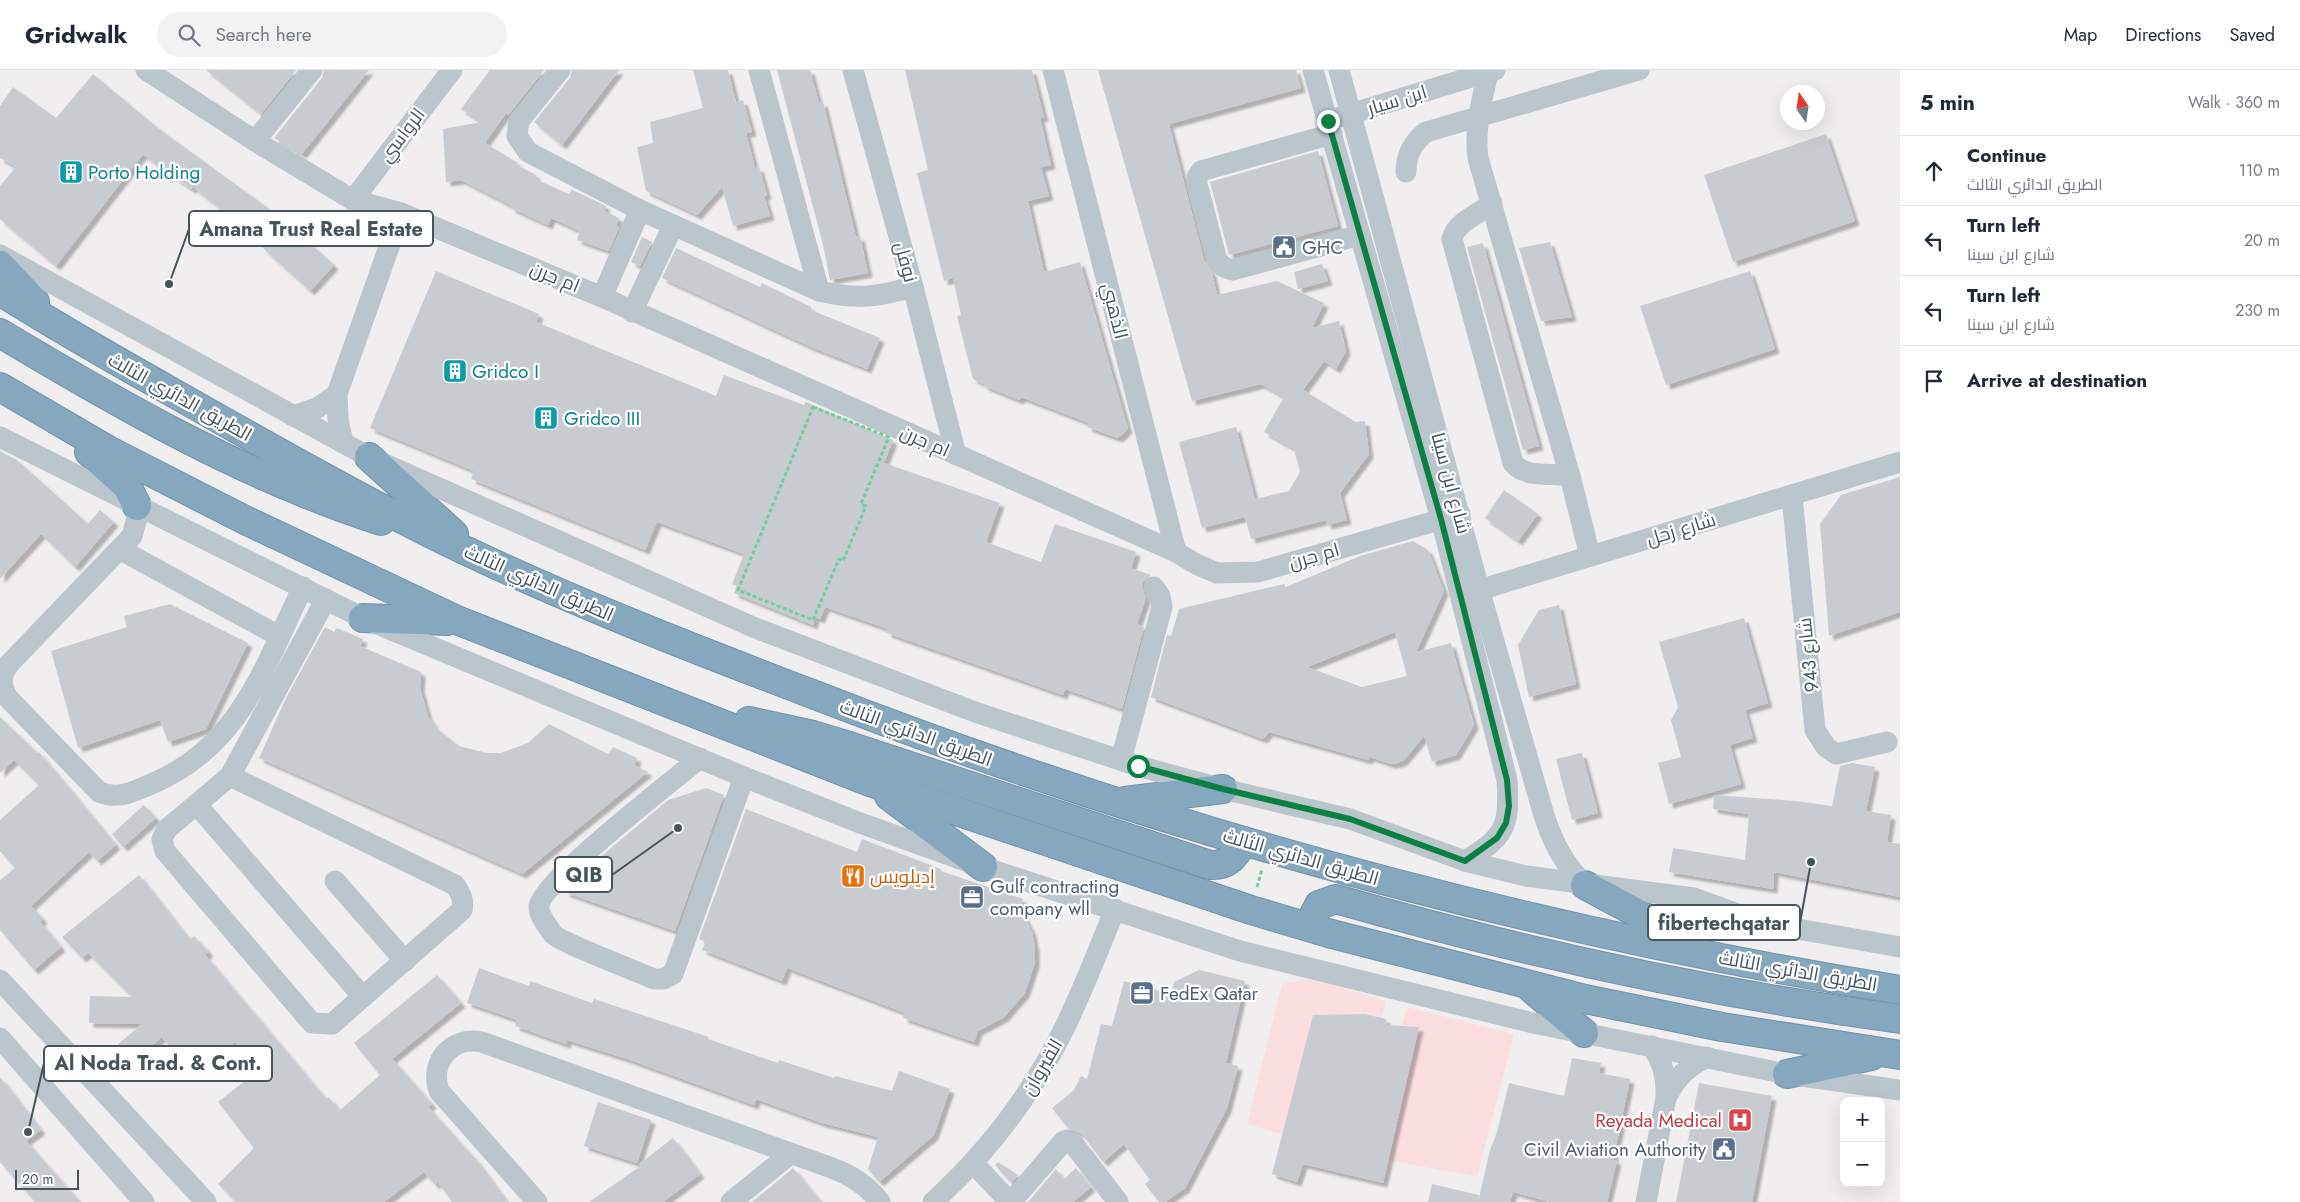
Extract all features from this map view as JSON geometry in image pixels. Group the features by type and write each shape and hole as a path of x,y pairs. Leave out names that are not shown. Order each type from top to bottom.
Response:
{"highway":[{"path":"0,265 60,329"},
{"name":"الطريق الدائري الثالث","path":"0,291 60,329 290,459 449,543 585,605 905,730 1115,802 1256,845 1409,887 1552,922 1720,957 1900,990"},
{"path":"0,333 99,392 278,484 339,508 449,543"},
{"path":"0,387 108,450 245,520 458,621 870,782 1251,910 1308,926 1585,999 1722,1027 1894,1054"},
{"path":"46,415 127,486 137,506"},
{"path":"369,457 480,557"},
{"path":"364,618 458,621"},
{"path":"672,706 813,735 1210,865 1223,864 1230,861 1256,845"},
{"path":"870,782 983,867"},
{"path":"1115,802 1223,789"},
{"path":"1585,885 1720,957"},
{"path":"1308,926 1319,905 1336,900 1549,956 1811,1006 1900,1019"},
{"path":"1526,983 1584,1033"},
{"path":"1787,1074 1894,1054"}],"street":[{"name":"ام جرن","path":"146,70 255,141 353,200 401,214 602,297 632,312 1176,552 1196,564 1217,573 1258,572 1451,516"},
{"path":"255,141 312,70"},
{"name":"الرواسي","path":"353,200 452,70"},
{"path":"560,70 519,121 517,136 528,152 673,226 819,291 843,297 868,298 913,287"},
{"path":"759,70 819,291"},
{"name":"نوفل","path":"853,70 913,287 956,455"},
{"name":"الذهبي","path":"1053,70 1176,552"},
{"name":"شارع ابن سينا","path":"1313,70 1360,236 1451,516"},
{"name":"شارع ابن سينا","path":"1339,70 1352,114 1470,592 1507,780 1509,806 1506,823 1497,838 1465,861"},
{"path":"1406,172 1408,154 1418,138 1435,129 1638,70"},
{"path":"1492,71 1478,118 1476,139 1478,158 1570,476 1590,556"},
{"name":"ابن سيار","path":"1360,236 1232,270 1225,268 1216,256 1197,184 1197,177 1201,171 1330,127 1352,114 1492,71"},
{"path":"1492,203 1475,216 1458,225 1452,239 1512,464 1518,470 1526,473 1570,476"},
{"path":"602,297 640,210"},
{"path":"343,443 338,419 337,394 401,214"},
{"path":"632,312 673,226"},
{"name":"الطريق الدائري الثالث","path":"0,255 369,457 753,627 975,712 1121,760 1223,789 1350,819 1465,861 1526,876 1694,898 1763,923 1900,948"},
{"path":"293,416 317,408 337,394"},
{"path":"0,437 364,618 744,777 860,823 983,867 1240,951 1533,1023 1787,1074 1900,1090"},
{"name":"شارع زحل","path":"1470,592 1900,462"},
{"name":"شارع 943","path":"1792,496 1815,730 1826,747 1836,754 1888,742"},
{"path":"137,506 135,529 121,550 10,663 4,671 1,680 3,690 8,698 99,792 116,796 155,782 176,772 214,744 244,707 303,587"},
{"path":"121,550 279,636"},
{"path":"1121,760 1162,607 1160,596 1154,587"},
{"name":"شارع ابن سينا","path":"1470,592 1552,840 1571,871 1585,885"},
{"path":"230,776 455,885 461,893 464,902 462,910 332,1024 312,1023 165,852 162,839 167,829 230,776 326,599"},
{"path":"700,758 590,850 562,875 542,897 539,906 542,917 555,936 654,979 663,979 673,974 744,777"},
{"path":"197,805 363,997"},
{"path":"335,881 404,960"},
{"name":"القيروان","path":"934,1202 973,1163 1004,1125 1045,1064 1081,991 1115,909"},
{"path":"0,980 206,1202"},
{"path":"0,1038 144,1202"},
{"path":"537,1202 439,1090 436,1070 439,1061 462,1042 472,1040 482,1042 849,1175 862,1184 880,1202"},
{"path":"1646,1202 1666,1098 1665,1070 1652,1046"},
{"path":"1666,1098 1674,1082 1684,1072 1707,1057"},
{"path":"973,1163 1010,1202 1067,1140 1072,1142 1118,1202"},
{"path":"731,1202 790,1154"}],"path":[{"path":"813,406 889,437 861,504 866,506 844,561 839,559 814,620 738,590 813,406"},
{"path":"1251,910 1256,845"}],"shaded area":[{"path":"1312,978 1386,1001 1346,1153 1247,1124 1282,984"},
{"path":"1407,1007 1514,1034 1477,1177 1367,1156"}],"building":[{"path":"206,70 296,70 261,114"},
{"path":"324,70 369,70 302,154 274,138 322,78"},
{"path":"490,70 544,70 508,115 506,113 485,143 518,163 517,165 536,175 535,179 569,194 572,190 606,206 604,211 619,218 616,226 619,227 609,251 577,240 580,231 551,218 548,225 511,208 512,206 461,180 446,182 443,129 481,122 461,109"},
{"path":"572,70 619,70 562,145 534,122 570,78"},
{"path":"693,70 728,70 736,102 743,100 752,132 746,133 755,168 759,167 767,195 764,196 770,216 733,226 722,187 697,215 646,191 637,147 653,143 650,122 703,108"},
{"path":"777,70 810,70 819,103 823,102 856,237 860,236 868,273 830,280 823,245"},
{"path":"905,70 1032,70 1044,117 1040,118 1051,165 1041,167 1049,196 1028,201 1044,272 1080,262 1128,429 1118,438 1087,427 1089,423 1021,397 1019,400 984,386 984,384 973,379 957,316 961,315 953,278 944,281 917,173 928,170"},
{"path":"1098,70 1296,70 1301,88 1169,124 1204,260 1212,273 1217,295 1277,281 1324,303 1312,328 1339,321 1346,351 1336,369 1324,361 1303,390 1356,422 1365,421 1369,454 1340,493 1347,520 1327,525 1326,520 1251,539 1245,517 1202,528 1179,442 1236,427 1255,499 1289,491 1300,472 1294,449 1264,432 1284,397 1261,384 1192,401"},
{"path":"93,74 158,128 286,221 334,265 310,291 262,247 266,244 193,187 191,189 143,154 56,266 0,219 0,186 16,167 0,158 0,106 13,87 56,118"},
{"path":"1826,134 1855,221 1733,262 1704,175"},
{"path":"1318,151 1338,226 1229,255 1210,182"},
{"path":"642,237 652,242 640,266 631,262"},
{"path":"1550,242 1572,317 1541,321 1519,248"},
{"path":"1483,243 1539,446 1523,450 1467,247"},
{"path":"676,248 760,287 762,283 811,307 811,310 880,338 867,369 811,347 662,278"},
{"path":"1322,264 1328,281 1298,289 1294,272"},
{"path":"436,271 539,314 536,322 716,396 724,375 804,405 806,402 893,440 884,463 1000,503 986,542 1041,562 1055,524 1136,552 1131,568 1151,575 1143,582 1142,588 1146,598 1137,624 1144,627 1122,709 1065,689 1063,695 887,633 888,629 825,607 820,619 815,617 813,625 734,593 737,586 732,584 744,554 657,522 645,550 471,479 474,471 370,428"},
{"path":"1750,271 1775,349 1666,385 1640,306"},
{"path":"0,451 17,460 88,524 100,510 114,522 75,567 41,534 0,579"},
{"path":"1900,477 1900,612 1829,636 1820,524 1841,495"},
{"path":"1504,490 1538,514 1518,541 1485,518"},
{"path":"1413,541 1428,550 1444,591 1416,652 1451,643 1474,725 1456,755 1432,762 1424,736 1404,760 1398,763 1391,764 1370,757 1368,760 1269,732 1263,739 1151,697 1167,635 1171,636 1179,609 1284,584 1286,587 1360,556","holes":["1395,632 1407,676 1362,687 1307,667"]},
{"path":"170,604 248,643 206,729 168,742 160,720 78,748 51,651 127,627 124,616"},
{"path":"1559,605 1576,684 1529,697 1518,645 1539,610"},
{"path":"1744,618 1768,703 1745,710 1753,738 1730,745 1741,784 1669,804 1658,763 1681,757 1671,720 1678,707 1659,642"},
{"path":"325,627 334,632 337,628 363,639 360,646 421,672 420,688 428,716 436,728 459,746 487,753 501,753 528,743 549,724 608,754 613,747 637,758 634,765 648,772 522,874 259,758 286,698"},
{"path":"0,717 37,753 39,752 116,845 97,861 89,852 31,906 43,919 40,922 61,947 34,970 0,930 0,880 15,868 0,851 0,820 39,785 14,760 0,773"},
{"path":"1582,753 1598,813 1572,820 1556,759"},
{"path":"1852,763 1875,767 1866,811 1891,815 1887,842 1900,844 1900,897 1774,872 1773,889 1669,872 1673,848 1745,860 1749,814 1713,809 1714,795 1796,801 1832,806 1840,766"},
{"path":"706,788 724,795 675,931 564,892 592,864 668,800"},
{"path":"144,805 156,818 123,847 112,834"},
{"path":"746,809 857,852 862,839 941,869 941,871 1023,899 1020,908 1032,932 1035,947 1035,963 1025,993 1004,1017 978,1031 974,1042 903,1018 905,1013 787,968 782,981 702,950 706,942 699,939"},
{"path":"139,875 190,940 194,936 209,952 205,955 326,1099 329,1097 339,1111 380,1075 354,1043 437,975 461,1003 392,1059 432,1104 428,1107 477,1161 507,1202 452,1202 438,1182 435,1185 424,1172 384,1202 236,1202 218,1184 254,1148 218,1102 259,1070 235,1042 192,1076 162,1037 119,1073 104,1056 142,1024 89,1023 90,996 132,997 88,953 82,958 62,937"},
{"path":"479,968 529,986 530,981 592,1003 594,999 709,1037 708,1039 778,1063 779,1060 834,1078 835,1076 892,1091 899,1071 950,1089 934,1135 879,1182 868,1169 878,1137 822,1123 756,1099 754,1105 630,1060 567,1040 566,1044 515,1026 517,1020 467,1003"},
{"path":"1199,970 1245,981 1226,1063 1238,1066 1227,1108 1185,1188 1165,1202 1159,1202 1145,1184 1150,1180 1124,1144 1103,1162 1082,1134 1068,1128 1052,1108 1074,1090 1081,1076 1087,1079 1101,1024 1112,1026 1124,981 1172,994 1174,982"},
{"path":"1365,1014 1386,1019 1387,1025 1419,1027 1383,1183 1303,1164 1297,1182 1272,1174 1313,1015"},
{"path":"1572,1058 1601,1063 1599,1073 1630,1079 1613,1160 1617,1160 1607,1202 1550,1202 1513,1192 1510,1202 1478,1202 1509,1083 1564,1096"},
{"path":"0,1077 41,1130 26,1141 80,1202 35,1202 0,1162"},
{"name":"Civil Aviation Authority","path":"1699,1083 1772,1096 1752,1202 1676,1202"},
{"path":"598,1102 651,1120 637,1163 584,1146"},
{"path":"673,1138 700,1174 663,1202 589,1202 642,1165 639,1164"},
{"path":"998,1162 1018,1175 1011,1183 995,1165"},
{"path":"793,1168 821,1202 752,1202"},
{"path":"1076,1168 1091,1187 1073,1202 1028,1202 1056,1169 1064,1179"},
{"path":"1432,1184 1479,1195 1478,1202 1428,1202"}],"place":[{"name":"Porto Holding","path":"71,172"},
{"name":"GHC","path":"1284,247"},
{"name":"Amana Trust Real Estate","path":"169,284"},
{"name":"Gridco I","path":"455,371"},
{"name":"Gridco III","path":"546,418"},
{"name":"QIB","path":"678,828"},
{"name":"fibertechqatar","path":"1811,862"},
{"name":"إديلويس","path":"853,876"},
{"name":"Gulf contracting company wll","path":"972,897"},
{"name":"FedEx Qatar","path":"1142,993"},
{"name":"Reyada Medical","path":"1740,1120"},
{"name":"Al Noda Trad. & Cont.","path":"28,1132"},
{"name":"Civil Aviation Authority","path":"1724,1149"}],"route":[{"path":"1138,766 1223,789 1350,819 1427,849 1465,861 1484,850 1497,838 1506,823 1509,806 1507,780 1474,642 1328,121"}]}
